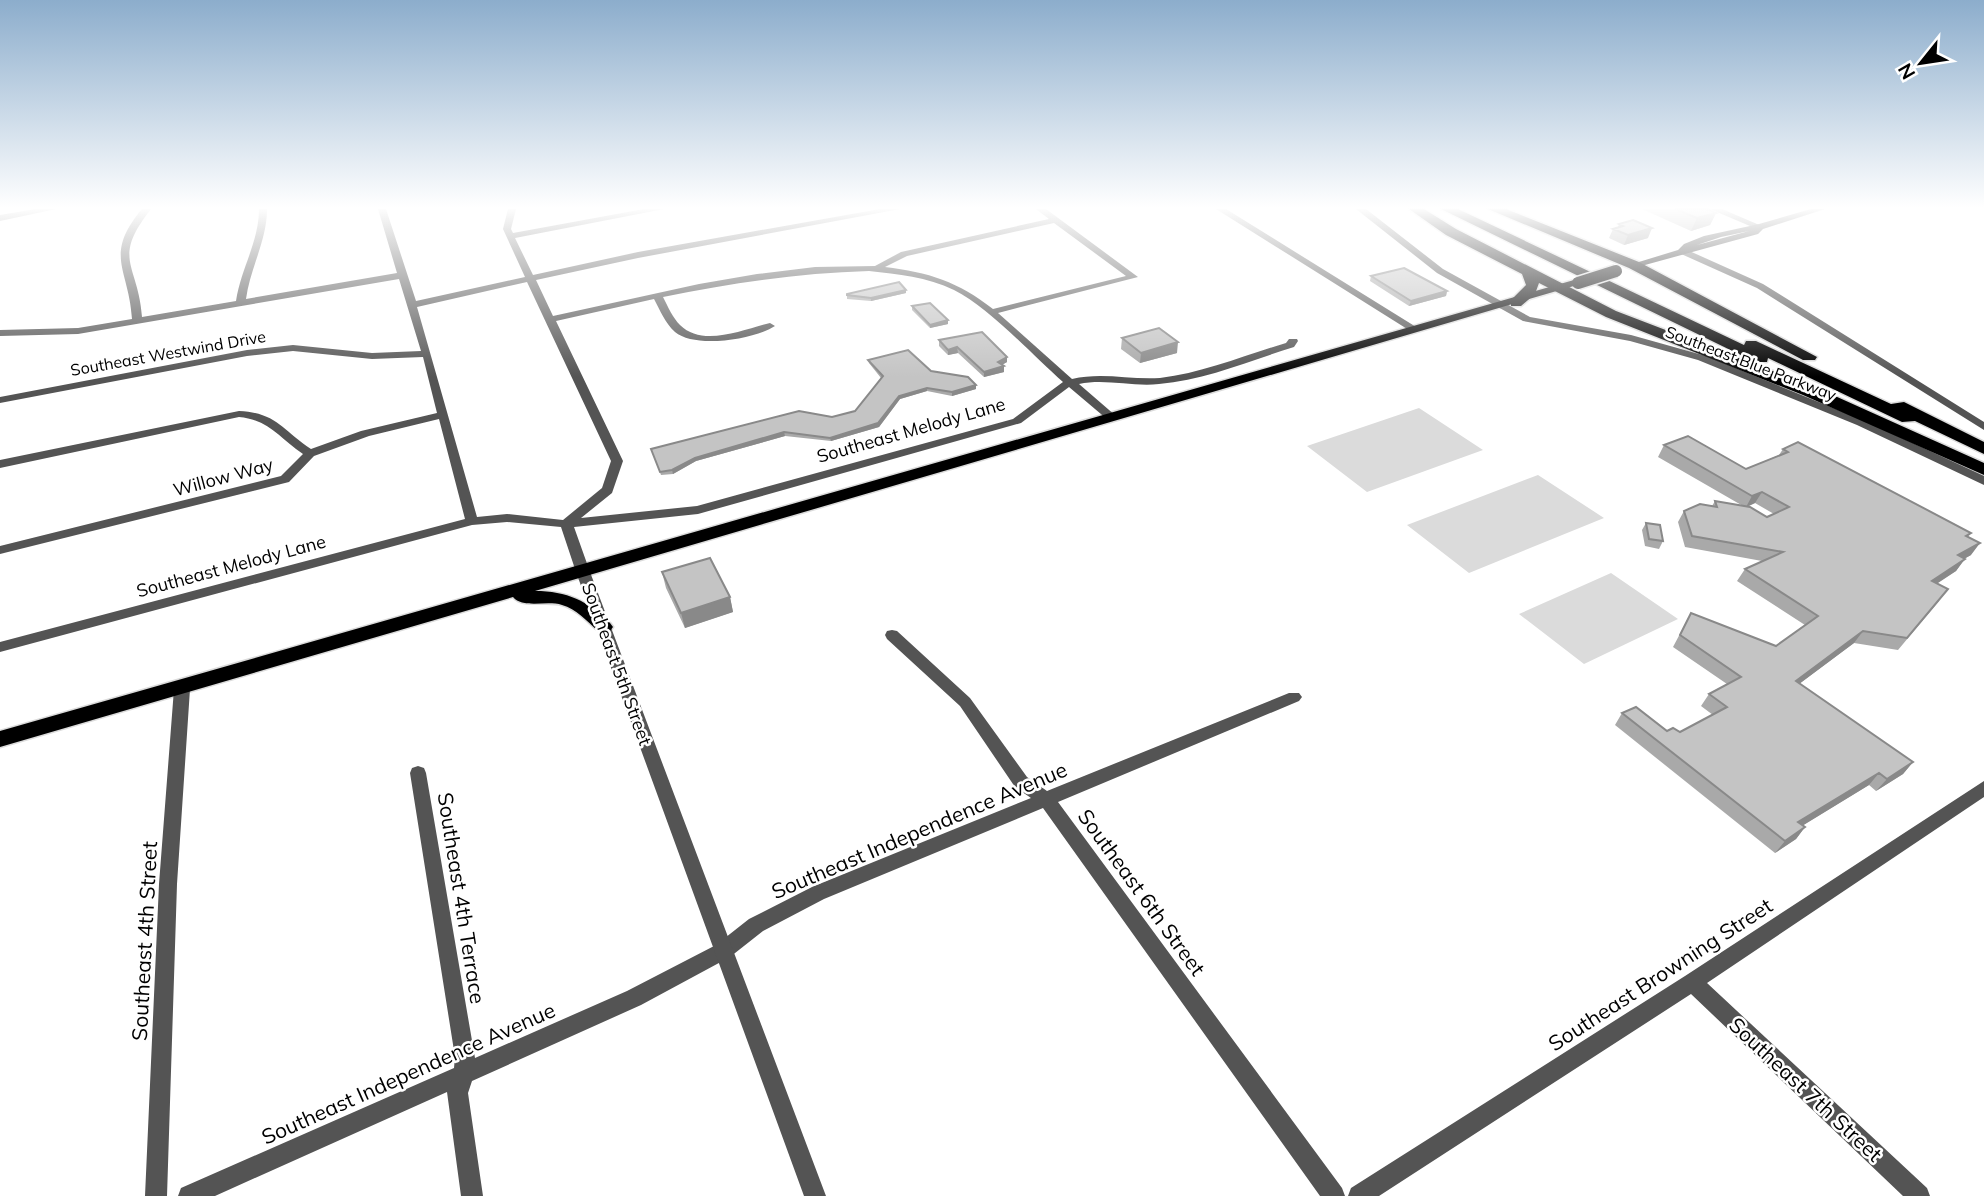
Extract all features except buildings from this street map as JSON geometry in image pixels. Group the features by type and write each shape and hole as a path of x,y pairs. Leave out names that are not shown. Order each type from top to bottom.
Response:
{"highway":[{"path":"1515,265 1559,289 1646,329 1861,413 1984,468"},
{"path":"1563,265 1984,468"},
{"path":"1584,265 1984,451"},
{"path":"1634,265 1984,451"},
{"path":"1509,305 1531,291 1534,285 1528,272"}],"main road":[{"path":"0,739 182,689 1509,305 1634,265"},
{"path":"490,599 564,598 584,608 604,627"}],"street":[{"path":"124,265 137,304 136,322"},
{"path":"241,301 249,265"},
{"path":"400,265 472,521 507,518 566,524 608,489 617,461 524,265"},
{"path":"412,305 596,265"},
{"path":"879,267 883,265"},
{"path":"992,312 1133,277 1117,265"},
{"path":"1310,265 1416,330"},
{"name":"Southeast Blue Parkway","path":"1432,265 1509,305 1535,322 1631,338 1702,358 1837,413 1984,481"},
{"path":"1713,265 1760,286 1984,427"},
{"path":"549,320 805,271 879,267 906,270 936,278 992,312 1112,418"},
{"path":"0,333 78,331 403,275"},
{"path":"658,297 679,330 692,337 713,338 770,326"},
{"name":"Southeast Melody Lane","path":"566,524 698,510 1017,421 1035,411 1052,391 1070,382 1100,377 1169,380 1290,345 1293,341"},
{"name":"Southeast Westwind Drive","path":"0,400 247,353 293,348 372,356 427,354"},
{"path":"0,464 239,414 258,414 274,421 285,437 310,453"},
{"name":"Willow Way","path":"0,550 285,479 310,453 365,433 443,415"},
{"name":"Southeast Melody Lane","path":"0,647 472,521"},
{"name":"Southeast 5th Street","path":"566,524 815,1196"},
{"name":"Southeast 6th Street","path":"892,635 965,702 1021,782 1047,800 1334,1196"},
{"name":"Southeast 4th Street","path":"156,1196 168,884 182,689"},
{"name":"Southeast Independence Avenue","path":"189,1196 634,998 723,951 744,932 818,893 1294,697"},
{"name":"Southeast 4th Terrace","path":"418,773 465,1057 464,1072 457,1093 472,1196"},
{"name":"Southeast Browning Street","path":"1359,1196 1692,982 1983,789"},
{"name":"Southeast 7th Street","path":"1692,982 1919,1196"}],"shaded area":[{"path":"1419,408 1483,450 1367,492 1307,446"},
{"path":"1538,475 1604,518 1469,573 1407,525"},
{"path":"1611,573 1678,619 1584,664 1519,614"}]}
